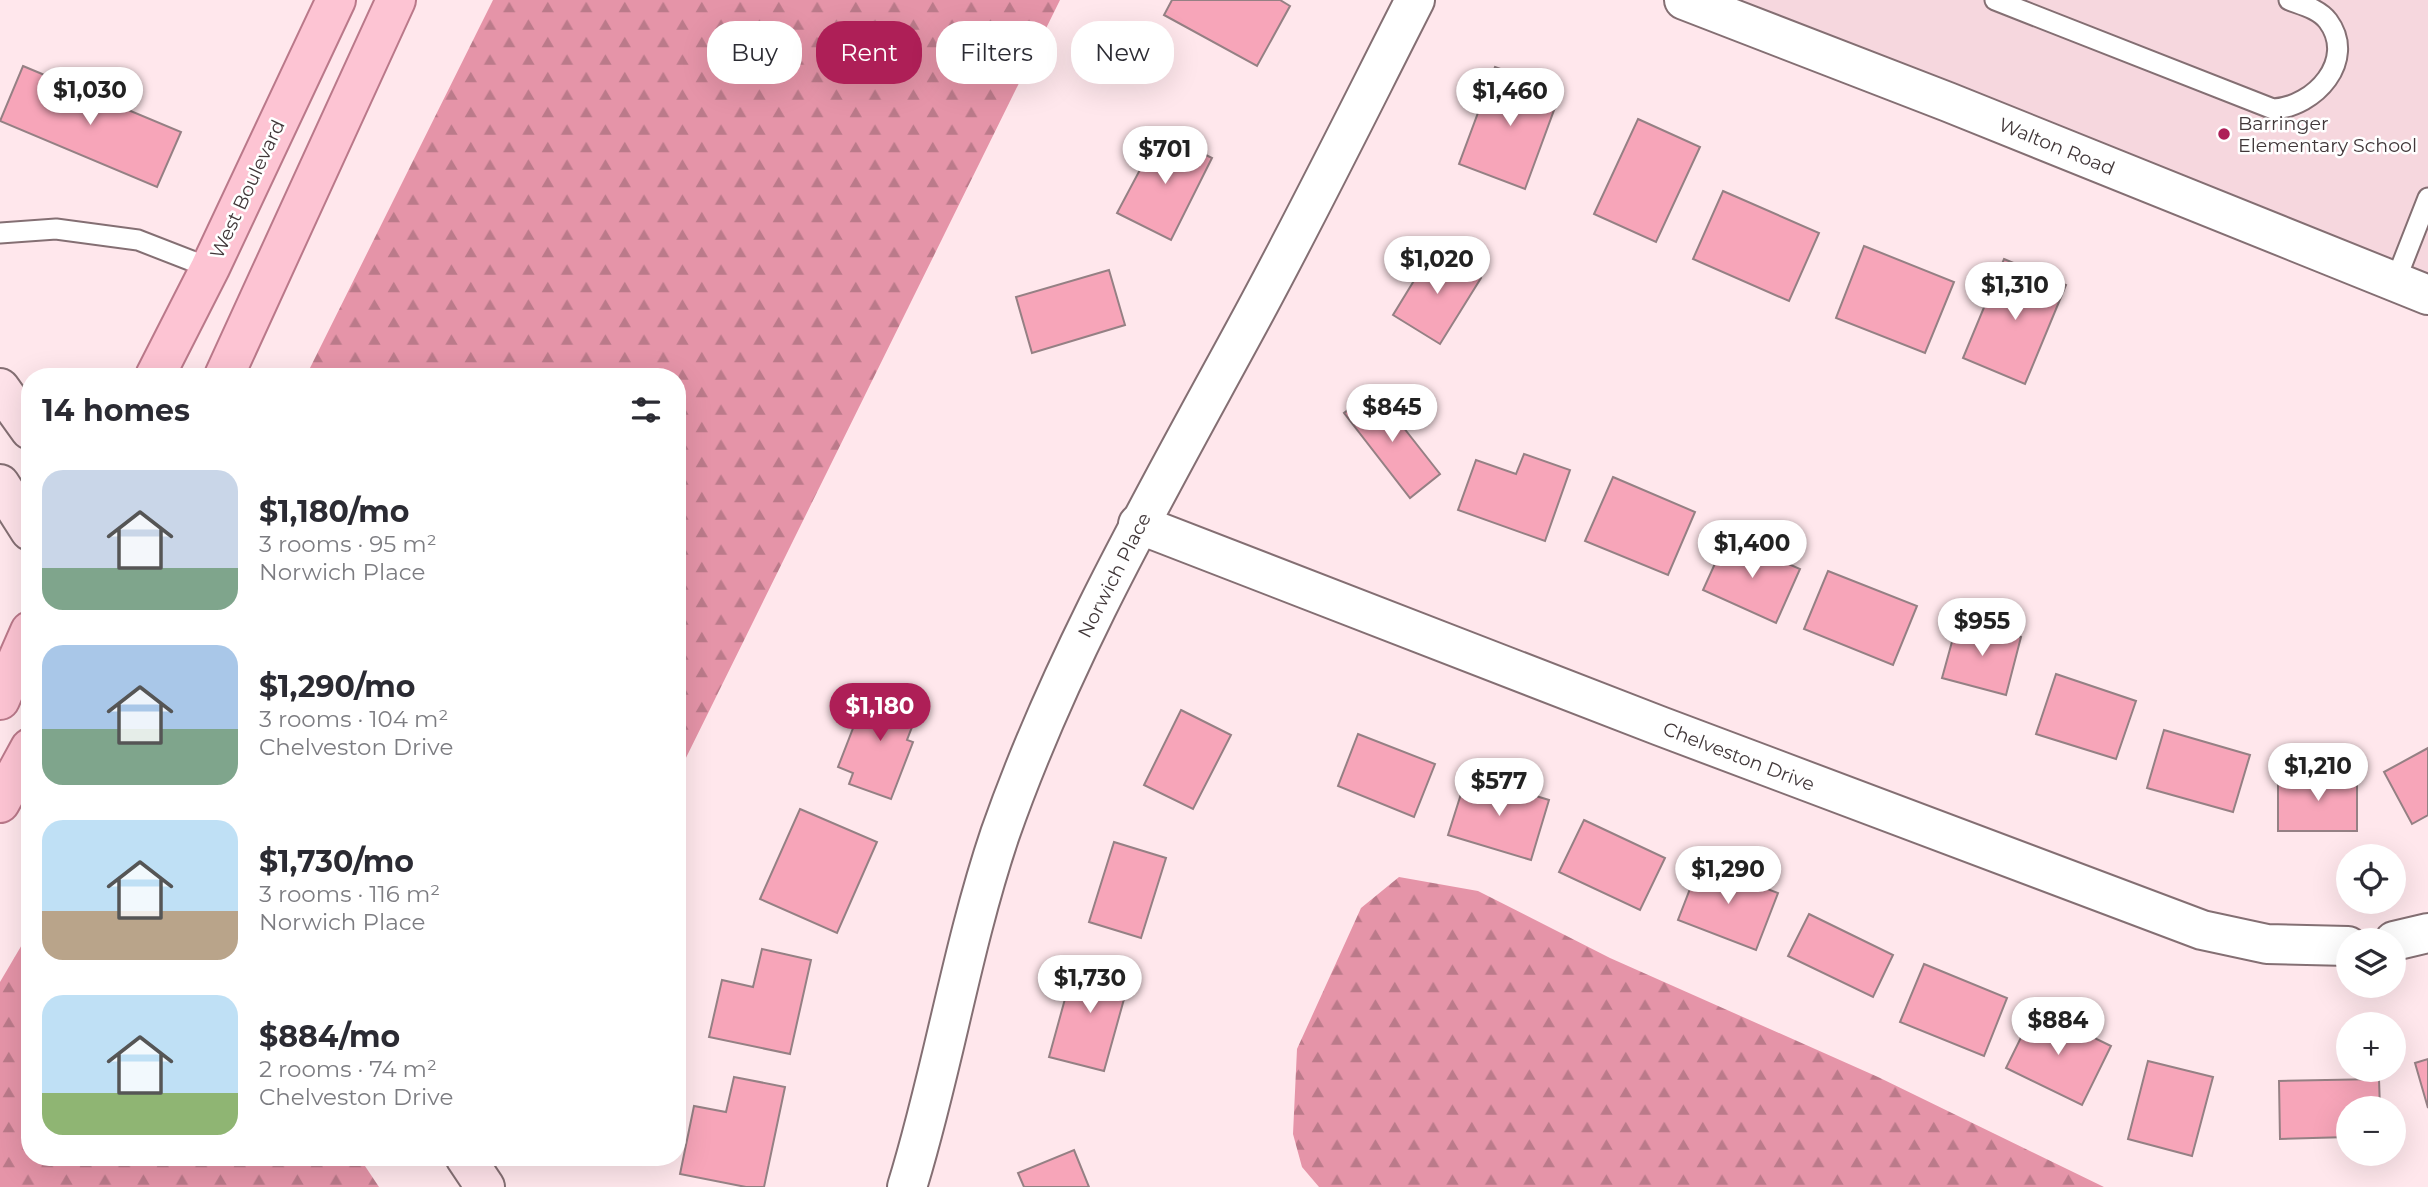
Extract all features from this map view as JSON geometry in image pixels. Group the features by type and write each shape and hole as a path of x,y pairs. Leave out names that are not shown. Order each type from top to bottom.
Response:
{"main road":[{"name":"West Boulevard","path":"159,368 210,268 336,0"},
{"path":"228,368 396,0"},
{"path":"0,699 21,651"},
{"path":"0,803 21,764"}],"street":[{"name":"Norwich Place","path":"907,1187 964,955 1001,833 1065,673 1138,524 1247,326 1415,0"},
{"name":"Walton Road","path":"1684,0 1948,102 2412,289"},
{"path":"0,388 21,417"},
{"path":"0,484 21,517"},
{"name":"Chelveston Drive","path":"1138,524 1660,726 2202,930 2267,944 2336,946"},
{"path":"2406,938 2428,933"},
{"path":"470,1166 485,1187"}],"lane":[{"path":"1995,0 2273,109 2288,108 2301,103 2323,84 2339,60 2339,43 2328,20 2318,12 2289,0"},
{"path":"2412,289 2428,198"},
{"path":"0,233 56,229 138,240 210,268"}],"shaded area":[{"name":"Barringer Elementary School","path":"1681,0 2428,0 2428,295"}],"green space":[{"path":"493,0 1060,0 1050,21 936,21 936,84 1019,84 686,758 686,368 310,368"},
{"path":"1399,877 1478,891 1610,958 1878,1077 2104,1187 1319,1187 1302,1167 1293,1134 1297,1049 1361,908"},
{"path":"21,946 21,1166 365,1166 379,1187 0,1187 0,982"}],"building":[{"path":"1172,0 1280,0 1290,6 1257,66 1164,15"},
{"path":"23,66 181,132 157,187 0,121"},
{"path":"1495,67 1561,91 1525,189 1459,164"},
{"path":"1638,119 1700,147 1656,242 1594,214"},
{"path":"1160,132 1212,158 1171,240 1117,213"},
{"path":"1723,191 1819,233 1789,301 1693,259"},
{"path":"1864,246 1954,282 1925,353 1836,318"},
{"path":"1434,248 1481,278 1440,344 1393,315"},
{"path":"2004,259 2066,285 2025,384 1963,358"},
{"path":"1109,270 1125,325 1032,353 1016,297"},
{"path":"1374,390 1440,474 1410,498 1344,413"},
{"path":"1524,454 1570,470 1545,541 1458,510 1476,460 1516,474"},
{"path":"1613,477 1695,512 1668,575 1585,541"},
{"path":"1727,537 1800,569 1776,623 1703,590"},
{"path":"1828,571 1917,606 1893,665 1804,629"},
{"path":"1958,620 2021,637 2006,695 1942,678"},
{"path":"2056,674 2136,701 2116,759 2036,734"},
{"path":"869,687 920,706 907,740 913,742 891,799 849,784 853,773 838,767"},
{"path":"1181,710 1231,735 1193,809 1144,785"},
{"path":"2164,730 2250,755 2233,812 2147,788"},
{"path":"1358,734 1435,764 1414,817 1338,786"},
{"path":"2428,748 2428,815 2412,824 2384,772"},
{"path":"1467,775 1549,800 1531,860 1448,835"},
{"path":"2357,775 2357,831 2278,831 2278,776"},
{"path":"800,809 877,842 837,933 760,899"},
{"path":"1584,820 1665,858 1640,910 1559,872"},
{"path":"1114,842 1166,858 1141,938 1089,922"},
{"path":"1700,863 1778,893 1756,950 1678,920"},
{"path":"1809,914 1893,955 1873,997 1788,956"},
{"path":"762,949 811,960 790,1054 709,1037 722,980 753,987"},
{"path":"1076,959 1131,974 1104,1071 1049,1057"},
{"path":"1924,964 2007,998 1984,1056 1900,1022"},
{"path":"2035,1009 2111,1046 2082,1105 2006,1068"},
{"path":"2428,1059 2428,1108 2415,1063"},
{"path":"2148,1061 2213,1077 2192,1156 2128,1139"},
{"path":"734,1077 785,1087 764,1187 746,1187 680,1174 682,1166 686,1166 686,1145 694,1106 726,1112"},
{"path":"2279,1081 2379,1082 2380,1096 2336,1096 2336,1137 2280,1139"},
{"path":"1074,1150 1089,1187 1024,1187 1018,1173"}],"place":[{"name":"Barringer Elementary School","path":"2224,134"}]}
